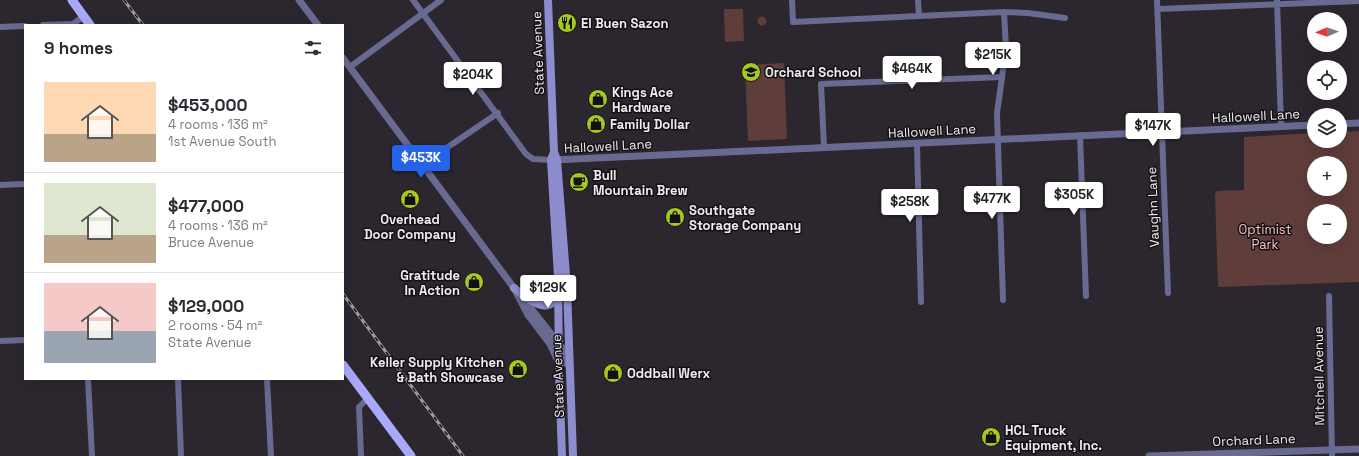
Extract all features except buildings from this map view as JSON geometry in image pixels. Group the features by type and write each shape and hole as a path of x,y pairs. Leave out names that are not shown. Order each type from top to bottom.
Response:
{"main road":[{"path":"72,0 89,24"},
{"name":"State Avenue","path":"548,0 558,277 562,456"},
{"name":"State Avenue","path":"554,158 567,288 573,456"},
{"path":"514,288 539,304 549,305 553,300 558,277"},
{"path":"344,366 411,456"}],"street":[{"path":"299,0 317,24"},
{"path":"414,0 498,113 526,154 533,159 554,158"},
{"path":"350,67 441,0"},
{"path":"792,0 793,22 1004,12 1028,12 1066,18"},
{"path":"918,0 919,16"},
{"name":"Vaughn Lane","path":"1157,0 1168,293"},
{"path":"1158,9 1277,2 1359,1"},
{"path":"1277,2 1281,126"},
{"path":"1003,300 997,113 1006,50 1004,12"},
{"path":"73,24 84,16"},
{"path":"0,27 24,26"},
{"path":"344,59 514,288 559,343 566,357 572,425"},
{"path":"824,147 821,84 1002,77"},
{"path":"423,164 498,113"},
{"path":"1347,124 1359,124"},
{"name":"Hallowell Lane","path":"554,158 917,144 1307,125"},
{"path":"1080,135 1086,296"},
{"path":"917,144 921,302"},
{"path":"0,185 24,184"},
{"path":"514,288 528,315 550,344 559,365"},
{"name":"Mitchell Avenue","path":"1329,296 1331,453"},
{"path":"0,341 24,340"},
{"path":"88,380 92,456"},
{"path":"178,380 181,456"},
{"path":"267,380 271,456"},
{"path":"361,456 360,407 368,398"},
{"name":"Orchard Lane","path":"1149,456 1331,453 1359,449"}],"green space":[{"path":"724,9 743,9 744,41 725,42"},
{"path":"760,17 764,17 766,21 764,25 760,25 758,23 758,19"},
{"path":"784,63 787,139 748,141 745,65"},
{"name":"Optimist Park","path":"1359,131 1359,282 1218,287 1215,194 1217,191 1244,190 1244,137 1307,133 1307,148 1347,148 1347,132"}],"railway":[{"path":"124,0 142,24"},
{"path":"344,295 463,456"}],"place":[{"name":"El Buen Sazon","path":"567,23"},
{"name":"Orchard School","path":"751,72"},
{"name":"Kings Ace Hardware","path":"598,99"},
{"name":"Family Dollar","path":"596,124"},
{"name":"Bull Mountain Brew","path":"579,182"},
{"name":"Overhead Door Company","path":"410,199"},
{"name":"Southgate Storage Company","path":"675,217"},
{"name":"Gratitude In Action","path":"474,282"},
{"name":"Keller Supply Kitchen & Bath Showcase","path":"518,369"},
{"name":"Oddball Werx","path":"613,373"},
{"name":"HCL Truck Equipment, Inc.","path":"991,437"}]}
